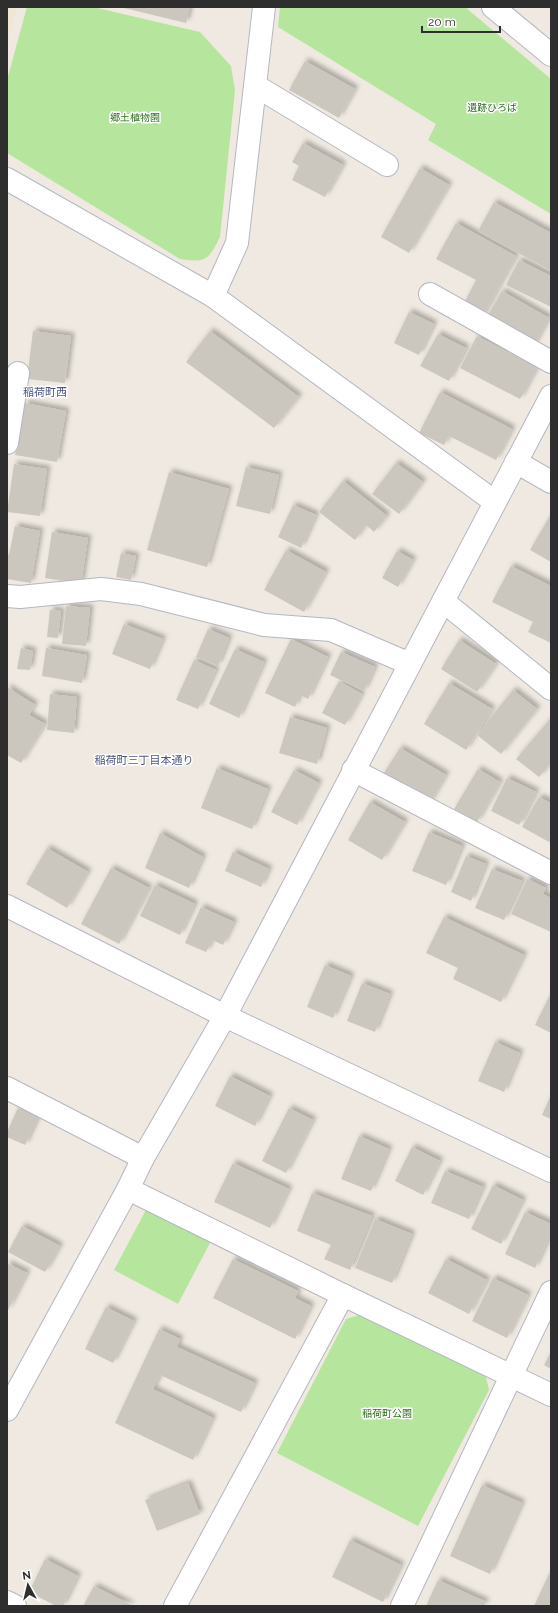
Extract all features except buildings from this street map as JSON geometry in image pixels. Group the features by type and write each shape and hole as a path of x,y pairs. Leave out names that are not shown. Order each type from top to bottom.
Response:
{"street":[{"path":"213,296 237,243 264,7"},
{"path":"493,7 551,55"},
{"path":"256,86 387,165"},
{"path":"7,179 213,296 495,502"},
{"path":"430,294 551,362"},
{"path":"7,443 18,373"},
{"path":"7,1410 128,1189 143,1158 225,1016 551,396"},
{"path":"516,462 551,482"},
{"path":"7,596 20,597 100,589 141,594 264,625 331,630 410,664"},
{"path":"443,601 551,689"},
{"path":"353,770 551,873"},
{"path":"7,906 225,1016 551,1171"},
{"path":"7,1088 143,1158"},
{"path":"128,1189 342,1295 551,1395"},
{"path":"402,1606 512,1377 551,1292"},
{"path":"175,1606 342,1295"},
{"path":"7,1602 15,1606"}],"shaded area":[{"path":"7,7 17,7 7,44"}],"green space":[{"name":"郷土植物園","path":"27,7 93,7 200,32 231,66 235,90 220,237 206,258 201,260 180,259 7,153 7,80"},
{"name":"遺跡ひろば","path":"280,7 465,7 551,79 551,214 428,140 436,124 278,27"},
{"path":"147,1208 211,1241 178,1304 114,1270"},
{"name":"稲荷町公園","path":"369,1312 484,1369 489,1390 418,1526 277,1453 346,1319"}],"district":[{"name":"稲荷町西","path":"45,392"},
{"name":"稲荷町三丁目本通り","path":"144,760"}]}
